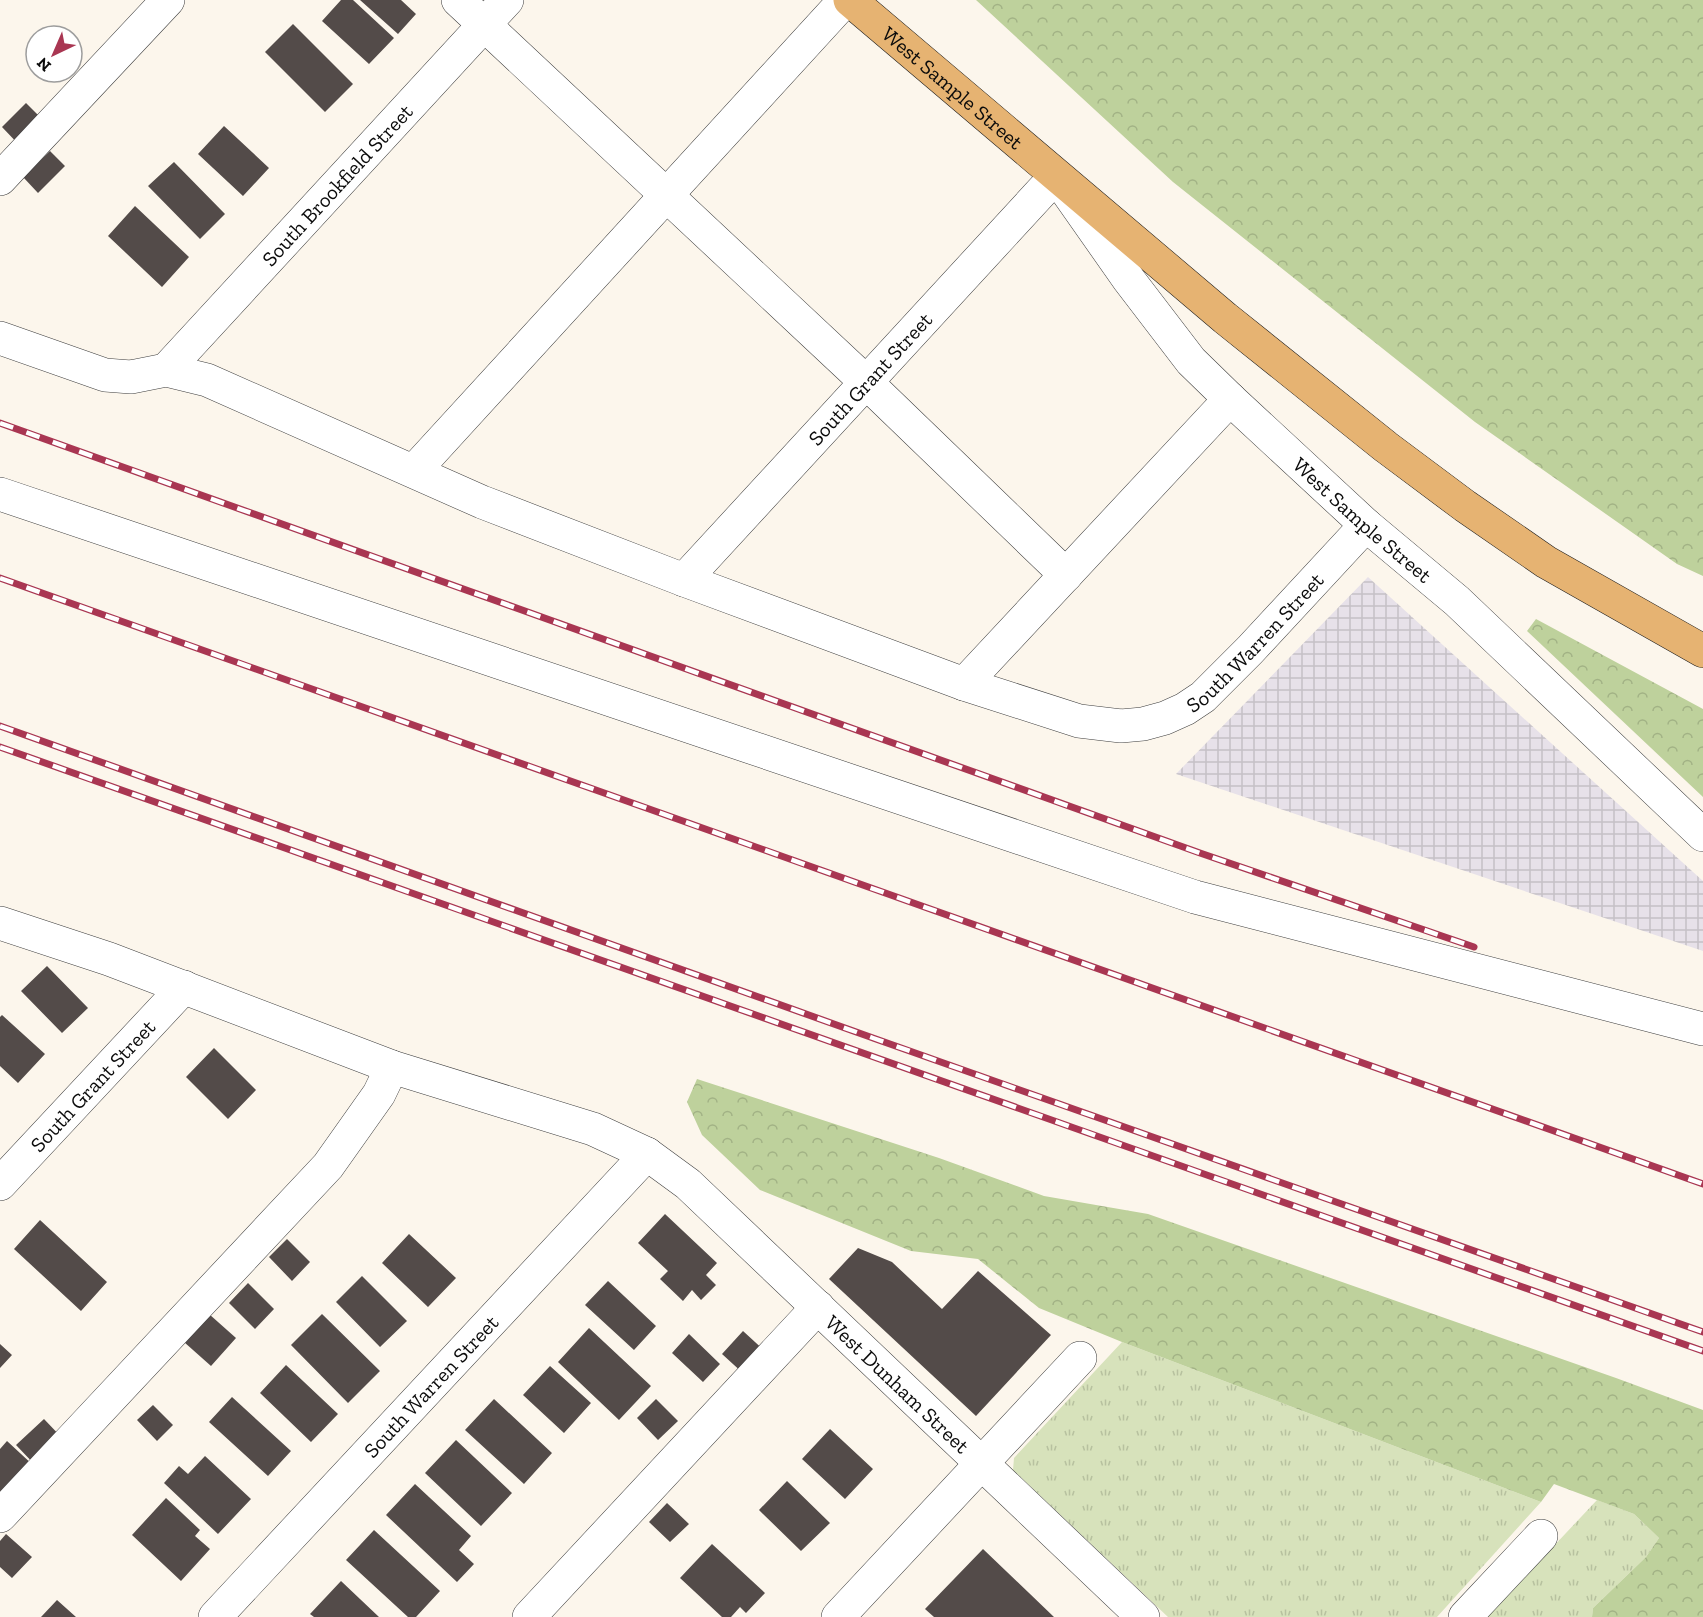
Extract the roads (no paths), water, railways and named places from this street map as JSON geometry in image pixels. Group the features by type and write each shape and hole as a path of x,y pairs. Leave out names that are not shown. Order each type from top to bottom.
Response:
{"main road":[{"name":"West Sample Street","path":"850,0 1234,325 1386,447 1465,506 1546,562 1703,651"}],"street":[{"path":"0,179 168,0"},
{"path":"458,0 867,383 1066,575"},
{"name":"South Brookfield Street","path":"166,370 507,0"},
{"path":"414,471 845,0"},
{"name":"South Grant Street","path":"684,580 1056,176"},
{"name":"West Sample Street","path":"1056,176 1129,280 1191,361 1366,525 1457,601 1703,835"},
{"path":"0,338 105,375 131,378 166,370"},
{"name":"South Warren Street","path":"166,370 207,380 482,502 684,580 964,684 1079,721 1121,726 1143,724 1165,718 1203,697 1366,525"},
{"path":"964,684 1230,399"},
{"path":"0,494 1196,897 1703,1029"},
{"name":"West Dunham Street","path":"0,923 109,959 392,1067 592,1129 647,1154 687,1185 818,1307 1143,1617"},
{"name":"South Grant Street","path":"0,1184 184,987"},
{"path":"0,1516 328,1166 379,1094 392,1067"},
{"name":"South Warren Street","path":"215,1617 647,1154"},
{"path":"530,1617 818,1307"},
{"path":"838,1617 1080,1358"},
{"path":"1465,1617 1541,1536"}],"railway":[{"path":"0,423 1200,853 1474,947"},
{"path":"0,578 1703,1184"},
{"path":"0,726 1703,1332"},
{"path":"0,747 1703,1351"}]}
